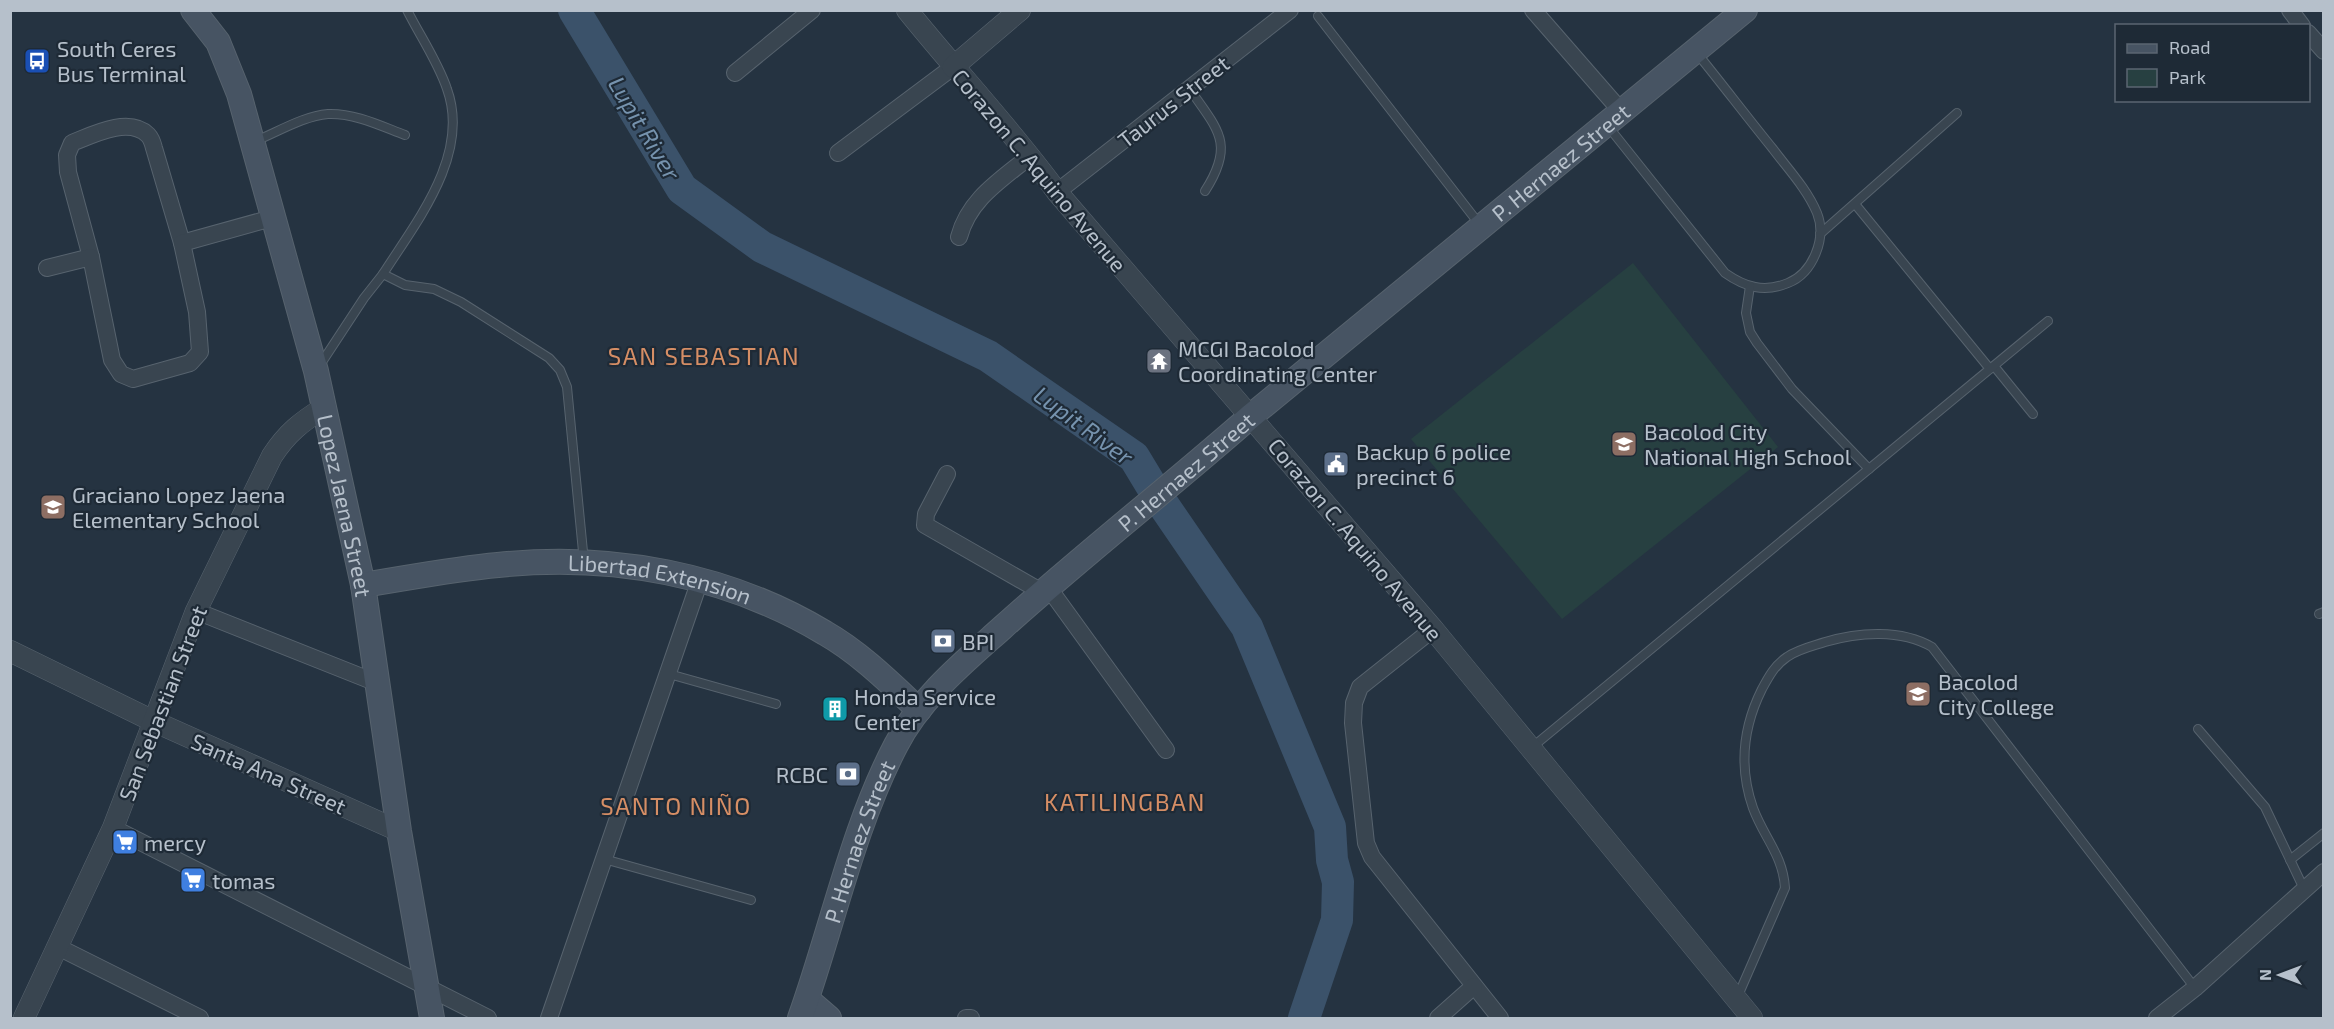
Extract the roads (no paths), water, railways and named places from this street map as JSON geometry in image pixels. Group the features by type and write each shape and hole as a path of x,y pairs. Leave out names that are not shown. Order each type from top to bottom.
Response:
{"main road":[{"name":"Lopez Jaena Street","path":"193,10 218,42 230,67 253,142 325,407 363,585 399,831 432,1018"},
{"name":"P. Hernaez Street","path":"803,1009 870,800 896,743 919,710 953,673 1045,590 1251,416 1745,10"},
{"name":"Libertad Extension","path":"363,585 498,565 584,562 621,564 667,571 769,603 826,633 878,672 919,710"},
{"path":"803,1009 829,1018"}],"street":[{"path":"735,74 812,10"},
{"name":"Corazon C. Aquino Avenue","path":"907,10 1030,156 1057,192 1433,629 1752,1018"},
{"path":"838,153 953,67 1020,10"},
{"name":"Taurus Street","path":"1057,192 1290,10"},
{"path":"1533,10 1614,118"},
{"path":"2290,10 2300,24"},
{"path":"2310,35 2324,51"},
{"path":"119,127 134,128 147,135 154,148 182,243 198,321 200,352 190,363 133,379 121,374 112,360 91,257 68,172 67,155 72,143 119,127"},
{"path":"959,237 963,220 978,200 1030,156"},
{"path":"182,243 272,218"},
{"path":"47,268 91,257"},
{"name":"San Sebastian Street","path":"24,1018 113,828 196,611 272,456 284,437 297,425 325,407"},
{"path":"947,474 926,514 925,525 1045,590 1166,750"},
{"path":"549,1018 700,580"},
{"path":"196,611 377,683"},
{"path":"1433,629 1360,687 1354,703 1353,723 1366,843 1372,857 1500,1018"},
{"name":"Santa Ana Street","path":"10,651 153,721 399,831"},
{"path":"113,828 361,956 488,1018"},
{"path":"2157,1018 2195,988 2324,872"},
{"path":"58,947 200,1018"},
{"path":"1438,1018 1474,986"},
{"path":"966,1018 971,1018"}],"lane":[{"path":"316,371 364,298 383,274 435,191 447,160 453,120 447,89 407,10"},
{"path":"1318,16 1482,228"},
{"path":"1614,118 1725,273 1740,284 1758,289 1776,288 1794,281 1808,268 1817,252 1820,234 1818,215 1803,189 1695,51"},
{"path":"1189,87 1219,132 1220,158 1215,176 1205,191"},
{"path":"1820,234 1957,113"},
{"path":"253,142 310,118 327,114 362,119 405,135"},
{"path":"1855,204 2033,414"},
{"path":"383,274 405,285 434,289 461,302 549,358 560,370 567,387 584,562"},
{"path":"1750,286 1746,313 1750,332 1757,343 1792,389 1869,469"},
{"path":"1530,749 2048,321"},
{"path":"1736,1000 1785,888 1782,864 1754,811 1745,777 1746,733 1750,716 1774,668 1788,656 1838,639 1870,635 1906,636 1932,647 2195,988"},
{"path":"669,674 776,704"},
{"path":"2198,729 2265,807 2304,889"},
{"path":"2290,860 2324,833"},
{"path":"604,859 751,900"}],"waterway":[{"name":"Lupit River","path":"574,10 682,189 762,247 988,356 1134,457 1160,500 1247,627 1330,827 1332,860 1338,882 1337,920 1304,1018"}],"place":[{"name":"South Ceres Bus Terminal","path":"37,61"},
{"name":"MCGI Bacolod Coordinating Center","path":"1159,361"},
{"name":"Bacolod City National High School","path":"1624,444"},
{"name":"Backup 6 police precinct 6","path":"1336,464"},
{"name":"Graciano Lopez Jaena Elementary School","path":"53,507"},
{"name":"BPI","path":"943,641"},
{"name":"Bacolod City College","path":"1918,694"},
{"name":"Honda Service Center","path":"835,709"},
{"name":"RCBC","path":"848,774"},
{"name":"mercy","path":"125,842"},
{"name":"tomas","path":"193,880"}],"district":[{"name":"SAN SEBASTIAN","path":"704,355"},
{"name":"KATILINGBAN","path":"1125,801"},
{"name":"SANTO NIÑO","path":"676,805"}]}
